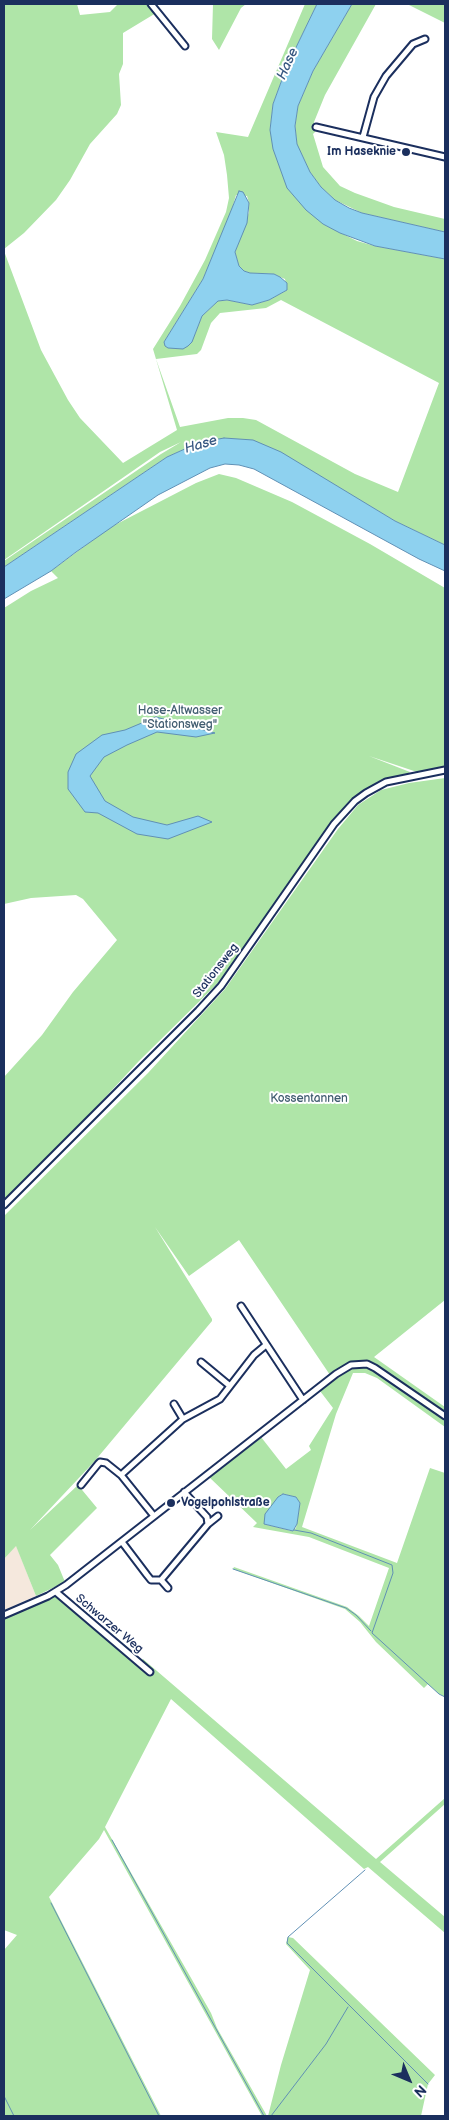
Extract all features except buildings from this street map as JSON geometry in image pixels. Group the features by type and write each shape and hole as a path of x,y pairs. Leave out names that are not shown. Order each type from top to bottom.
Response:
{"street":[{"path":"151,4 185,46"},
{"path":"363,137 374,97 386,76 412,44 425,39"},
{"path":"316,127 445,157"},
{"name":"Stationsweg","path":"4,1205 221,986 334,824 356,801 366,792 386,782 445,770"},
{"path":"240,1306 303,1400"},
{"path":"121,1475 183,1419 215,1402 254,1355 266,1345"},
{"path":"201,1362 230,1386"},
{"path":"4,1615 56,1592 336,1374 351,1366 366,1364 375,1368 445,1416"},
{"path":"174,1404 183,1419"},
{"path":"81,1485 100,1462 106,1463 121,1475 154,1516"},
{"path":"184,1492 207,1517 208,1524"},
{"path":"161,1580 208,1524 218,1516"},
{"path":"122,1542 151,1580 161,1580 168,1588"},
{"name":"Schwarzer Weg","path":"56,1592 150,1672"}],"shaded area":[{"path":"16,1545 36,1596 4,1610 4,1559"}],"green space":[{"path":"4,4 77,4 80,15 110,12 118,4 148,4 156,13 123,33 123,64 119,74 121,105 117,114 90,144 70,180 56,200 24,233 4,249"},
{"path":"213,4 246,4 241,8 219,50 212,39"},
{"path":"305,4 317,4 287,66 273,104 270,130 323,224 357,241 445,259 445,545 395,521 331,483 198,443 167,457 4,567 4,561 181,442 160,452 4,560 4,251 41,350 68,400 80,418 123,463 177,430 153,349 180,306 205,260 226,212 229,198 227,175 224,155 216,132 248,137","holes":["236,195 247,196 249,203 249,212 235,252 239,266 244,271 250,273 274,274 285,279 287,290 269,300 252,305 227,300 218,301 202,316 195,334 164,342 203,279 231,213","281,300 439,383 398,492 355,474 256,420 228,418 180,427 156,359 197,354 201,350 211,323 220,313 266,308"]},
{"path":"352,4 376,4 325,95 314,122 315,132 313,134 323,167 340,186 355,193 394,207 445,219 445,232 362,213 335,200 321,187 310,172 297,145 295,126 298,106 313,71"},
{"path":"407,4 445,4 445,23"},
{"name":"Hase-Altwasser \"Stationsweg\"","path":"219,474 236,478 292,502 370,544 445,588 445,768 417,772 369,756 410,772 407,775 377,782 354,798 338,815 218,983 139,1061 4,1201 4,1077 42,1035 73,992 117,940 83,899 76,895 31,898 4,904 4,608 31,591 58,578 51,571 109,528 196,483"},
{"name":"Kossentannen","path":"445,778 445,1300 374,1357 445,1407 445,1415 376,1367 349,1364 330,1375 239,1240 189,1276 155,1227 212,1321 93,1463 30,1530 78,1485 97,1508 50,1555 58,1565 65,1582 36,1596 16,1546 4,1559 4,1216 148,1073 225,989 338,829 358,805 381,790 409,783"},
{"path":"359,1365 366,1365 375,1369 445,1418 445,1427 377,1378 365,1373 353,1373 336,1414 302,1527 397,1563 430,1468 445,1473 445,1697 428,1684 424,1688 345,1609 233,1569 234,1567 347,1607 369,1626 389,1568 309,1537 253,1527 257,1523 209,1477 261,1437 286,1469 311,1450 309,1446 333,1408 320,1391 349,1369","holes":["283,1494 296,1497 300,1503 296,1528 292,1531 264,1524 278,1497"]},
{"path":"54,1596 62,1597 139,1663 143,1659 376,1859 445,1798 445,1804 380,1862 445,1917 445,1933 368,1867 364,1869 171,1699 105,1827 211,2013 217,2028 267,2116 262,2116 104,1830 99,1839 49,1897 161,2116 4,2116 4,1950 17,1935 4,1930 4,1618"},
{"path":"288,1937 293,1938 435,2075 428,2084 421,2116 268,2116 281,2065 310,1970 286,1944"}],"water":[{"name":"Hase","path":"317,4 352,4 313,71 298,106 295,126 297,144 310,172 321,187 335,200 349,208 362,213 445,232 445,259 375,246 340,233 323,224 306,210 287,188 273,149 270,130 273,104 287,66"},
{"path":"239,191 243,192 249,203 247,223 235,252 239,266 244,271 250,273 274,274 280,277 287,283 287,290 269,300 252,305 227,300 218,301 202,316 192,342 188,346 183,349 168,348 164,342 203,279"},
{"name":"Hase","path":"224,438 253,440 281,452 395,521 445,545 445,571 419,559 254,469 225,464 210,468 158,495 51,571 4,599 4,567 167,457 198,443"},
{"path":"156,717 215,733 196,737 157,732 104,757 90,776 105,801 133,817 167,825 198,816 212,822 168,839 137,834 98,813 85,812 68,789 68,772 76,754 102,735 125,730"},
{"path":"283,1494 296,1497 300,1503 297,1524 293,1531 264,1524 265,1514 278,1497"}],"waterway":[{"path":"294,1530 311,1533 392,1565 393,1573 372,1633 439,1694 445,1697"},
{"path":"233,1569 346,1608 356,1615 371,1631"},
{"path":"112,1840 264,2116"},
{"path":"365,1870 288,1937 287,1943 428,2084"},
{"path":"51,1903 159,2116"},
{"path":"271,2116 326,2044 348,2007"},
{"path":"4,2096 14,2116"}],"place":[{"name":"Im Haseknie","path":"406,152"},
{"name":"Vogelpohlstraße","path":"171,1503"}]}
